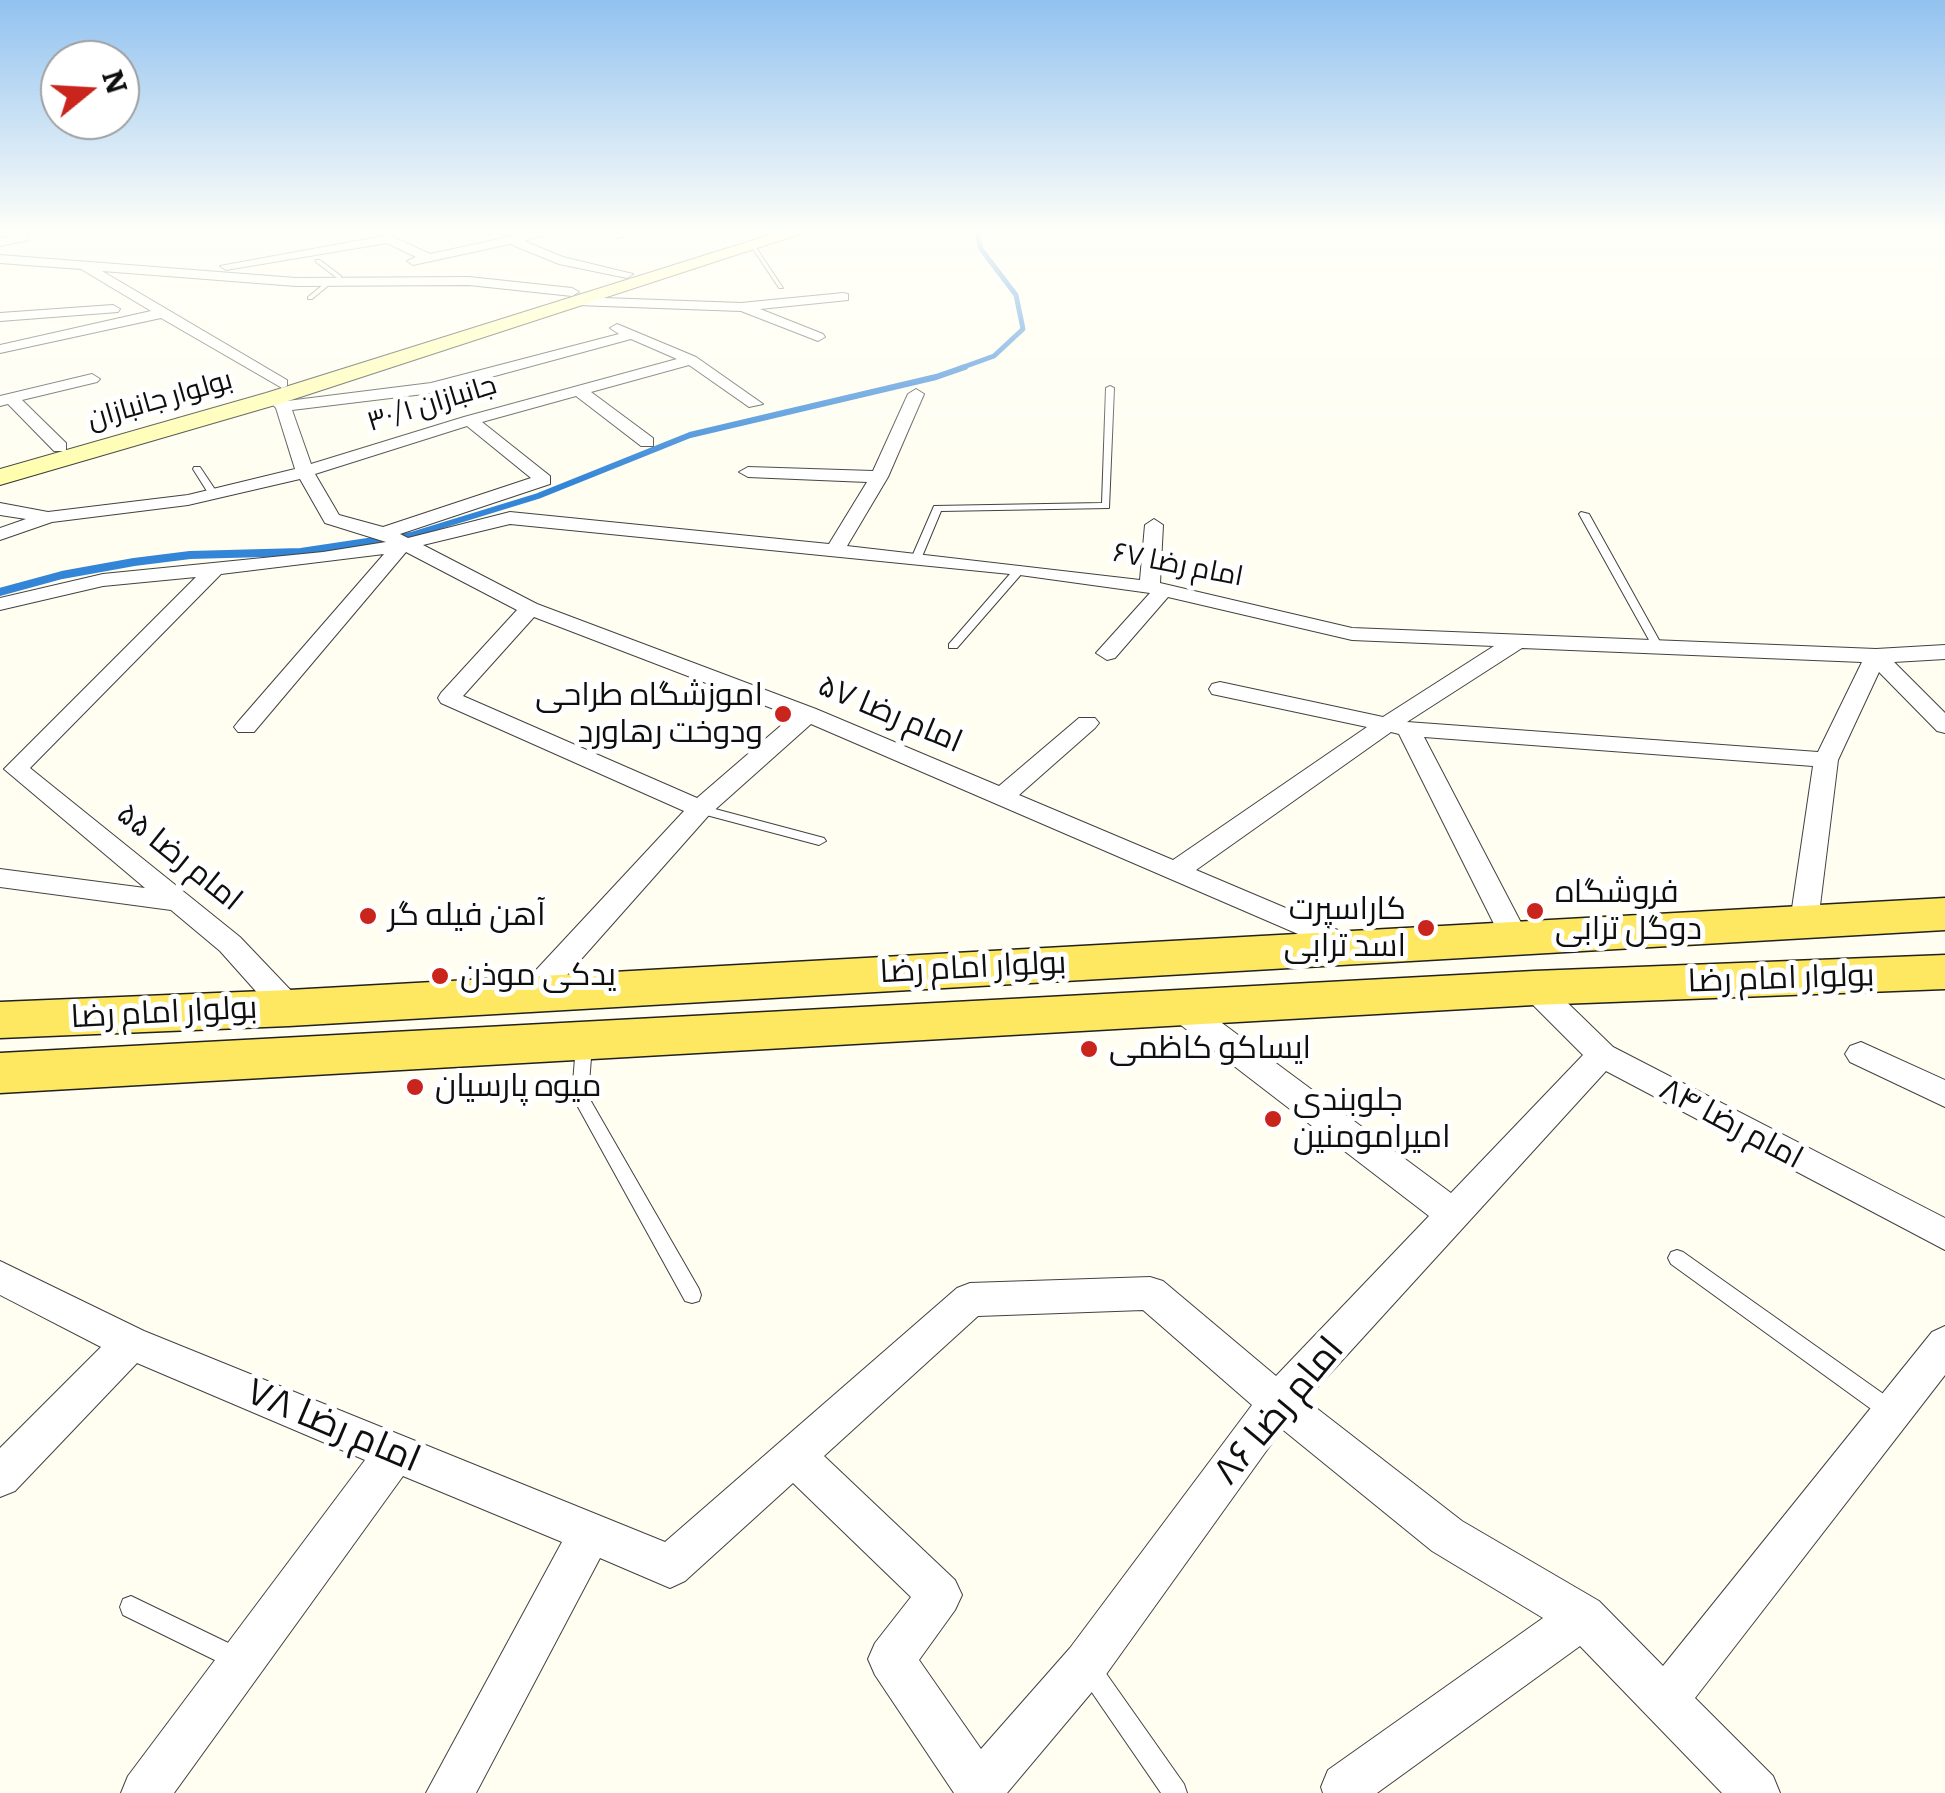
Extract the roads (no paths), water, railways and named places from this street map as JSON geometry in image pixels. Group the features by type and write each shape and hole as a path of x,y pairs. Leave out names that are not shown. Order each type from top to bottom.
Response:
{"main road":[{"name":"بولوار جانبازان","path":"0,477 280,396 534,317"},
{"name":"بولوار جانبازان","path":"0,464 280,396"},
{"name":"بولوار امام رضا","path":"0,1020 289,1008 1945,914"},
{"name":"بولوار امام رضا","path":"0,1073 1534,988 1945,972"}],"street":[{"path":"0,349 126,317"},
{"path":"167,317 280,396 432,388 631,336"},
{"path":"765,317 818,338"},
{"path":"604,322 691,360 755,404"},
{"name":"جانبازان ۳۰/۱","path":"50,517 138,508 305,472 407,425 470,420 691,360"},
{"path":"5,400 92,379"},
{"path":"407,425 432,388"},
{"path":"578,390 647,442"},
{"path":"834,551 879,477 916,394"},
{"name":"امام رضا ۵۷","path":"280,396 305,472 332,519 393,539 530,608 808,714 1350,947"},
{"path":"5,400 60,447"},
{"path":"0,604 104,580 215,569 393,539 544,480 470,420"},
{"path":"748,472 879,477"},
{"path":"0,509 50,517"},
{"path":"0,534 50,517"},
{"name":"امام رضا ۶۷","path":"393,539 510,518 1020,569 1157,589 1352,634 1876,656 1945,652"},
{"path":"1108,654 1157,589 1154,525"},
{"path":"246,727 393,539"},
{"name":"امام رضا ۵۵","path":"215,569 16,769 230,944 289,1008"},
{"path":"530,608 449,698 700,809"},
{"path":"1175,872 1397,727 1516,642"},
{"path":"1804,922 1826,760 1876,656 1945,726"},
{"path":"1220,688 1397,727 1826,760"},
{"path":"534,992 700,809 808,714"},
{"path":"1002,797 1087,723"},
{"path":"1397,727 1514,938"},
{"path":"0,878 178,902"},
{"name":"امام رضا ۸۴","path":"1534,988 1602,1055 1945,1236"},
{"path":"1180,1008 1454,1216"},
{"path":"1860,1054 1945,1094"},
{"name":"امام رضا ۸۶","path":"982,1789 1086,1664 1278,1402 1602,1055"},
{"name":"امام رضا ۷۸","path":"0,1278 131,1343 670,1566 794,1456"},
{"path":"982,1789 892,1659 940,1596 794,1456 970,1300 1150,1293 1278,1402 1447,1536 1583,1617 1756,1793"},
{"path":"0,1477 131,1343"},
{"path":"1666,1698 1894,1414 1945,1344"},
{"path":"145,1793 396,1452"},
{"path":"450,1793 592,1533"},
{"path":"1346,1790 1583,1617"}],"lane":[{"path":"916,559 938,508 1106,506 1110,388"},
{"path":"197,468 213,494"},
{"path":"1584,514 1659,649"},
{"path":"952,646 1020,569"},
{"path":"700,809 819,840"},
{"path":"585,1039 580,1096 692,1294"},
{"path":"1677,1258 1894,1414"},
{"path":"132,1607 243,1662"},
{"path":"1086,1664 1175,1793"}],"waterway":[{"path":"958,369 994,356 1023,329 1020,317"},
{"path":"385,539 411,535 538,496 690,435 965,367"},
{"path":"0,592 62,575 134,562 190,555 301,552 401,537"}],"place":[{"name":"اموزشگاه طراحی ودوخت رهاورد","path":"783,714"},
{"name":"فروشگاه دوگل ترابی","path":"1535,911"},
{"name":"آهن فیله گر","path":"368,916"},
{"name":"کاراسپرت اسد ترابی","path":"1426,928"},
{"name":"یدکی موذن","path":"440,976"},
{"name":"ایساکو کاظمی","path":"1089,1049"},
{"name":"میوه پارسیان","path":"415,1087"},
{"name":"جلوبندی امیرامومنین","path":"1273,1119"}]}
